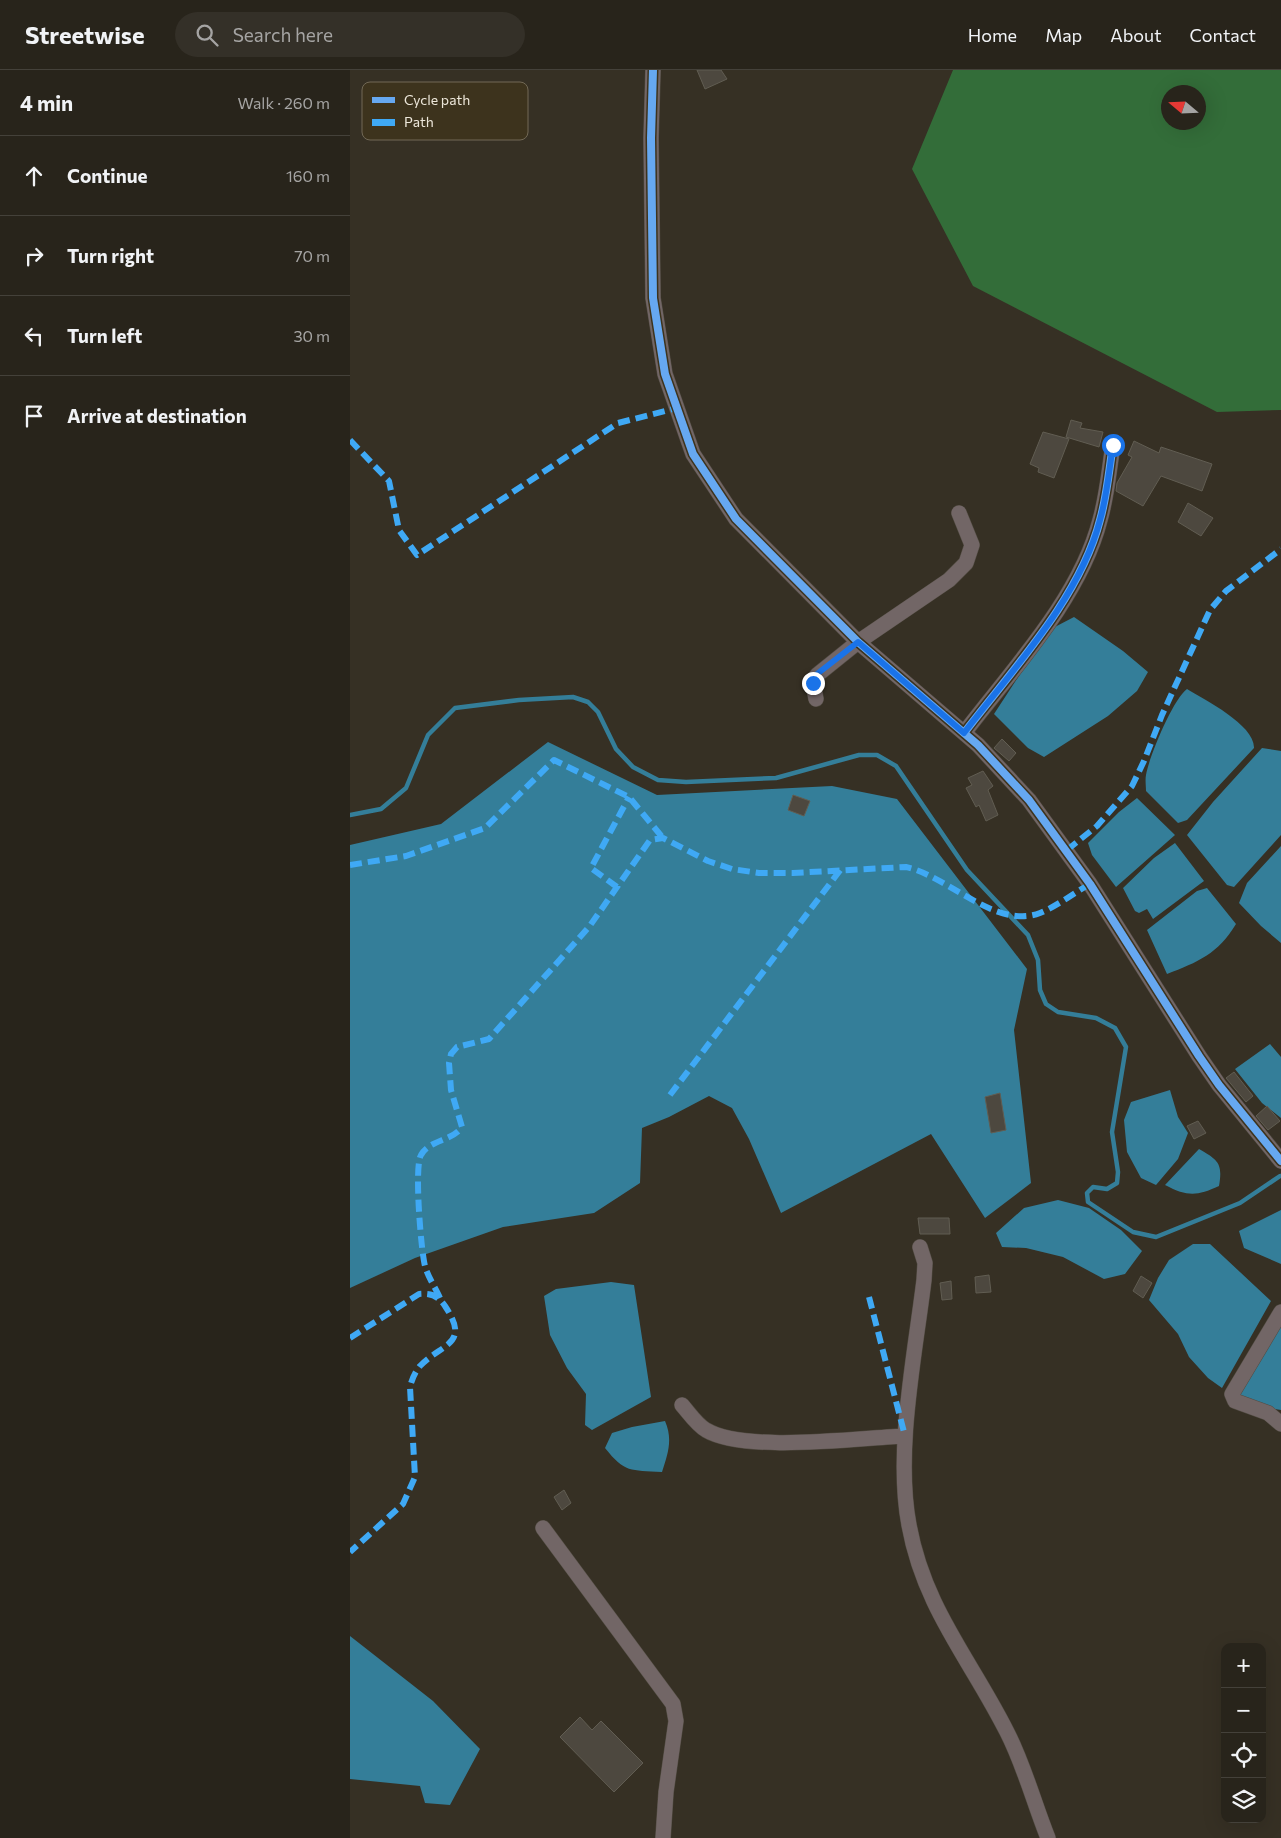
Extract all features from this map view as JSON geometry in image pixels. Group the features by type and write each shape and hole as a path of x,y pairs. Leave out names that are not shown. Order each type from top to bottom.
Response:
{"street":[{"path":"654,70 651,138 653,298 665,374 693,454 736,519 858,642 964,733 1029,800 1067,850 1198,1056 1236,1108 1281,1161"},
{"path":"964,733 1053,617 1077,576 1100,522 1113,445"},
{"path":"816,699 813,683 817,674 858,642 949,580 966,563 972,545 959,513"},
{"path":"920,1247 924,1263 924,1280 905,1436 908,1524 920,1570 935,1607 1008,1733 1048,1838"},
{"path":"1281,1312 1232,1394 1235,1401 1268,1413 1281,1424"},
{"path":"682,1405 706,1430 737,1440 767,1443 905,1436"},
{"path":"544,1528 674,1704 676,1721 666,1792 663,1838"}],"green space":[{"path":"953,70 1281,70 1281,410 1217,412 973,286 912,169"}],"water":[{"path":"1074,617 1123,651 1148,672 1137,691 1108,716 1044,757 1028,748 994,714 1049,630"},
{"path":"1187,689 1238,722 1252,739 1254,748 1187,820 1178,823 1146,791 1146,779 1148,767 1162,729 1175,704"},
{"path":"548,742 657,795 832,786 897,799 1027,969 1014,1030 1031,1183 985,1218 931,1134 781,1213 749,1139 732,1108 709,1096 669,1117 642,1128 640,1183 594,1213 503,1227 415,1258 350,1288 350,845 441,824"},
{"path":"1262,748 1281,751 1281,835 1234,887 1227,885 1187,835 1213,802"},
{"path":"1137,798 1175,835 1116,887 1092,855 1088,843 1119,812"},
{"path":"1175,843 1204,881 1153,919 1147,909 1139,913 1135,911 1123,888 1154,858"},
{"path":"1281,846 1281,943 1239,903 1247,883"},
{"path":"1207,888 1236,924 1222,943 1206,956 1167,974 1147,930 1197,891"},
{"path":"1270,1044 1281,1057 1281,1118 1262,1103 1235,1069"},
{"path":"1170,1090 1178,1117 1188,1133 1178,1159 1156,1185 1141,1178 1127,1152 1124,1120 1131,1102"},
{"path":"1199,1149 1218,1163 1220,1172 1219,1186 1205,1192 1192,1194 1180,1192 1165,1185"},
{"path":"1058,1200 1089,1208 1121,1230 1142,1251 1125,1274 1104,1279 1063,1257 1026,1248 1002,1247 996,1233 1024,1208"},
{"path":"1281,1210 1281,1264 1244,1248 1239,1231"},
{"path":"1193,1244 1210,1244 1271,1301 1222,1388 1208,1378 1189,1357 1178,1334 1149,1300 1158,1278 1169,1260"},
{"path":"611,1282 634,1285 651,1397 592,1430 585,1425 586,1394 567,1368 550,1335 544,1296 556,1289"},
{"path":"1281,1317 1281,1410 1249,1405 1237,1395"},
{"path":"665,1421 669,1440 668,1453 662,1472 629,1469 618,1462 605,1448 612,1433"},
{"path":"350,1636 433,1701 480,1749 450,1805 425,1803 420,1786 350,1779"}],"building":[{"path":"697,70 721,70 727,79 705,89"},
{"path":"1071,420 1082,423 1080,428 1103,432 1099,447 1066,437"},
{"path":"1043,432 1069,439 1054,478 1038,472 1039,468 1030,464"},
{"path":"1134,441 1159,453 1161,447 1212,464 1202,491 1161,476 1143,506 1116,491 1117,483 1132,457 1128,455"},
{"path":"1188,503 1213,518 1201,536 1178,522"},
{"path":"1002,739 1016,753 1009,761 994,748"},
{"path":"983,771 993,786 988,790 998,815 986,821 979,805 976,807 966,788 972,785 968,778"},
{"path":"793,795 810,801 804,816 788,810"},
{"path":"1234,1072 1253,1096 1246,1102 1226,1078"},
{"path":"1000,1093 1006,1130 991,1133 985,1097"},
{"path":"1267,1106 1280,1121 1268,1130 1256,1116"},
{"path":"1198,1121 1206,1133 1194,1139 1187,1126"},
{"path":"918,1218 949,1218 950,1234 920,1234"},
{"path":"989,1275 991,1292 976,1293 975,1277"},
{"path":"1141,1276 1152,1283 1143,1298 1133,1291"},
{"path":"951,1281 952,1299 942,1300 940,1283"},
{"path":"564,1490 571,1503 562,1510 554,1497"},
{"path":"580,1717 592,1730 601,1721 643,1763 614,1792 560,1737"}],"waterway":[{"path":"350,815 381,809 406,788 428,735 455,708 519,700 573,697 588,702 598,712 616,749 633,767 658,780 686,782 776,778 859,755 877,755 896,766 967,870 1028,935 1038,960 1040,990 1046,1004 1058,1012 1096,1018 1115,1028 1126,1047 1112,1132 1118,1172 1117,1183 1107,1189 1093,1187 1087,1193 1088,1202 1133,1232 1156,1237 1240,1203 1280,1176"}],"marked path":[{"path":"350,440 389,481 399,530 417,555 618,423 677,408"},
{"path":"1067,850 1097,826 1132,786 1210,610 1226,591 1281,549"},
{"path":"350,865 406,856 485,828 554,760 629,797 663,838"},
{"path":"617,887 591,868 629,797"},
{"path":"440,1298 428,1274 423,1257 418,1175 419,1162 425,1150 429,1146 458,1132 462,1127 451,1090 449,1063 451,1054 457,1047 489,1039 589,927 650,840 663,838 708,861 732,869 759,873 906,867 922,872 989,908 1006,914 1023,916 1040,913 1090,884"},
{"path":"670,1095 841,869"},
{"path":"350,1338 419,1294 428,1294 440,1300 452,1319 455,1329 454,1336 450,1342 420,1366 415,1373 410,1387 415,1477 403,1504 350,1552"},
{"path":"869,1297 905,1436"}],"cycle path":[{"path":"653,70 651,138 653,298 665,374 693,454 736,519 858,642 978,745 1029,800 1090,884 1219,1085 1281,1161"},
{"path":"964,733 1042,632 1061,605 1077,577 1090,549 1100,520 1113,445"}],"route":[{"path":"813,683 817,674 858,642 964,733 1053,617 1086,560 1100,522 1113,445"}]}
